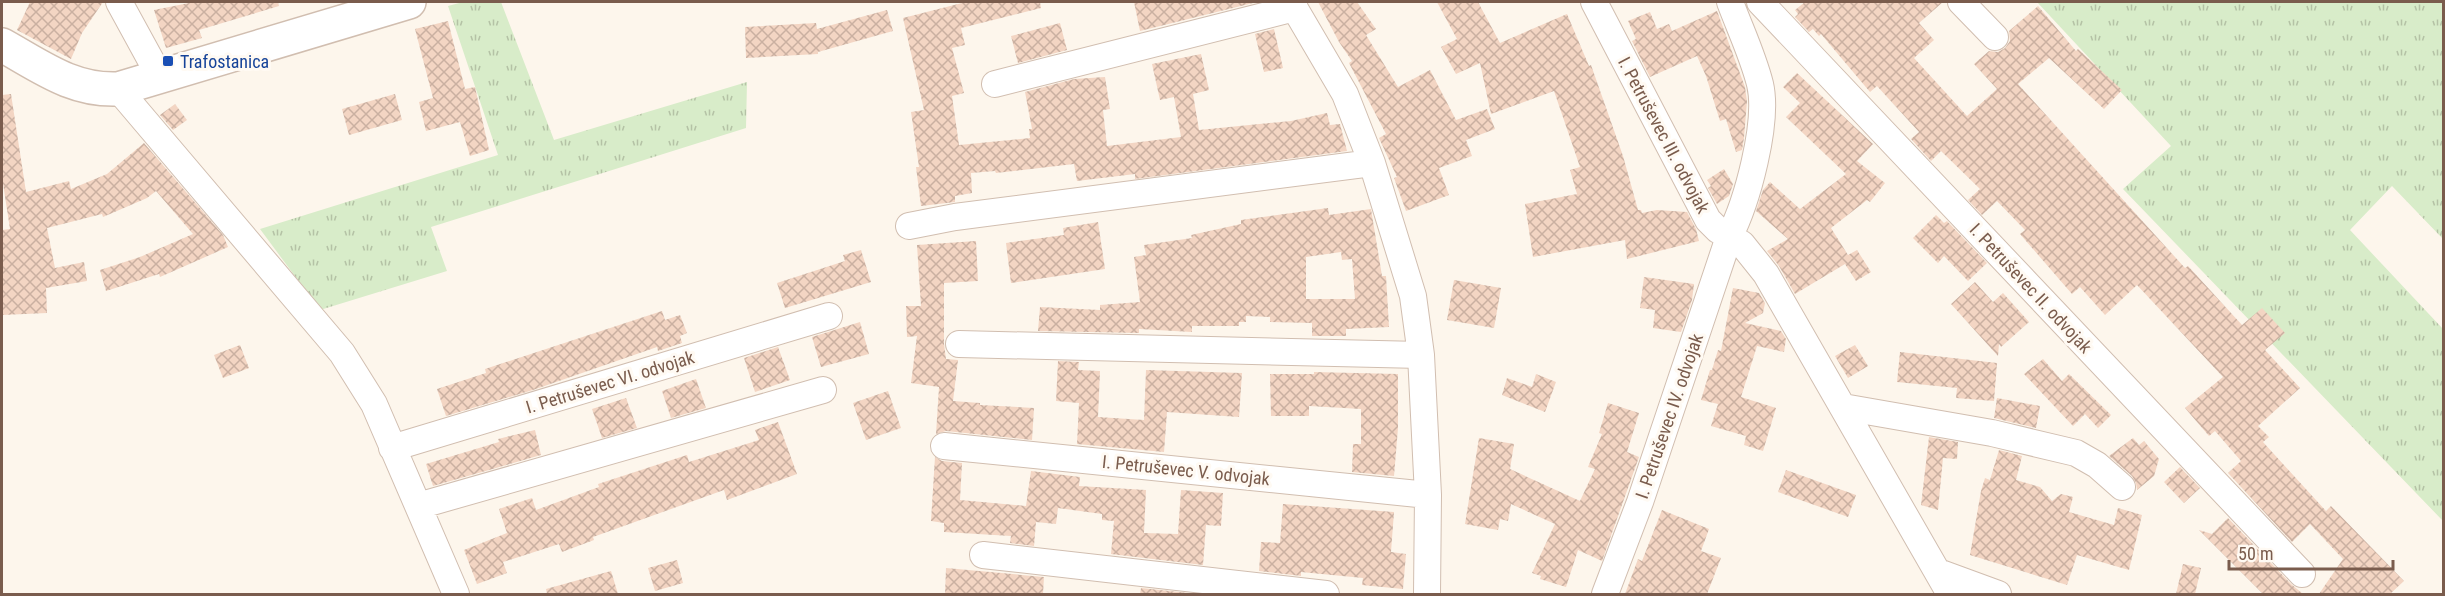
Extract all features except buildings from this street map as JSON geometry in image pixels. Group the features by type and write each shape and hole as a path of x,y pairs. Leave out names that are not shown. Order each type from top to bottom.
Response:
{"street":[{"path":"119,2 160,77"},
{"path":"2,45 67,81 96,90 118,89 409,2"},
{"name":"I. Petruševec III. odvojak","path":"1594,2 1708,220 1742,244 1766,274 1944,583 1998,594"},
{"path":"1729,237 1742,207 1761,128 1761,86 1730,2"},
{"name":"I. Petruševec II. odvojak","path":"1760,2 2302,574"},
{"path":"1961,2 1995,37"},
{"path":"995,84 1293,5 1345,94 1372,163 1413,296 1421,355 1428,495 1427,594"},
{"path":"118,89 342,353 374,404 456,594"},
{"path":"909,226 955,217 1372,163"},
{"name":"I. Petruševec IV. odvojak","path":"1605,594 1640,502 1729,237"},
{"name":"I. Petruševec VI. odvojak","path":"392,448 829,316"},
{"path":"959,344 1421,355"},
{"path":"418,506 823,390"},
{"path":"1843,407 1992,433 2076,453 2097,465 2122,487"},
{"name":"I. Petruševec V. odvojak","path":"944,446 1428,495"},
{"path":"983,555 1326,594"}],"green space":[{"path":"463,2 501,2 554,140 747,82 746,128 431,227 447,271 320,310 260,229 498,155 448,6"},
{"path":"2037,2 2443,2 2443,239 2392,186 2350,230 2443,329 2443,521 2123,189 2171,146"}],"place":[{"name":"Trafostanica","path":"168,61"}]}
